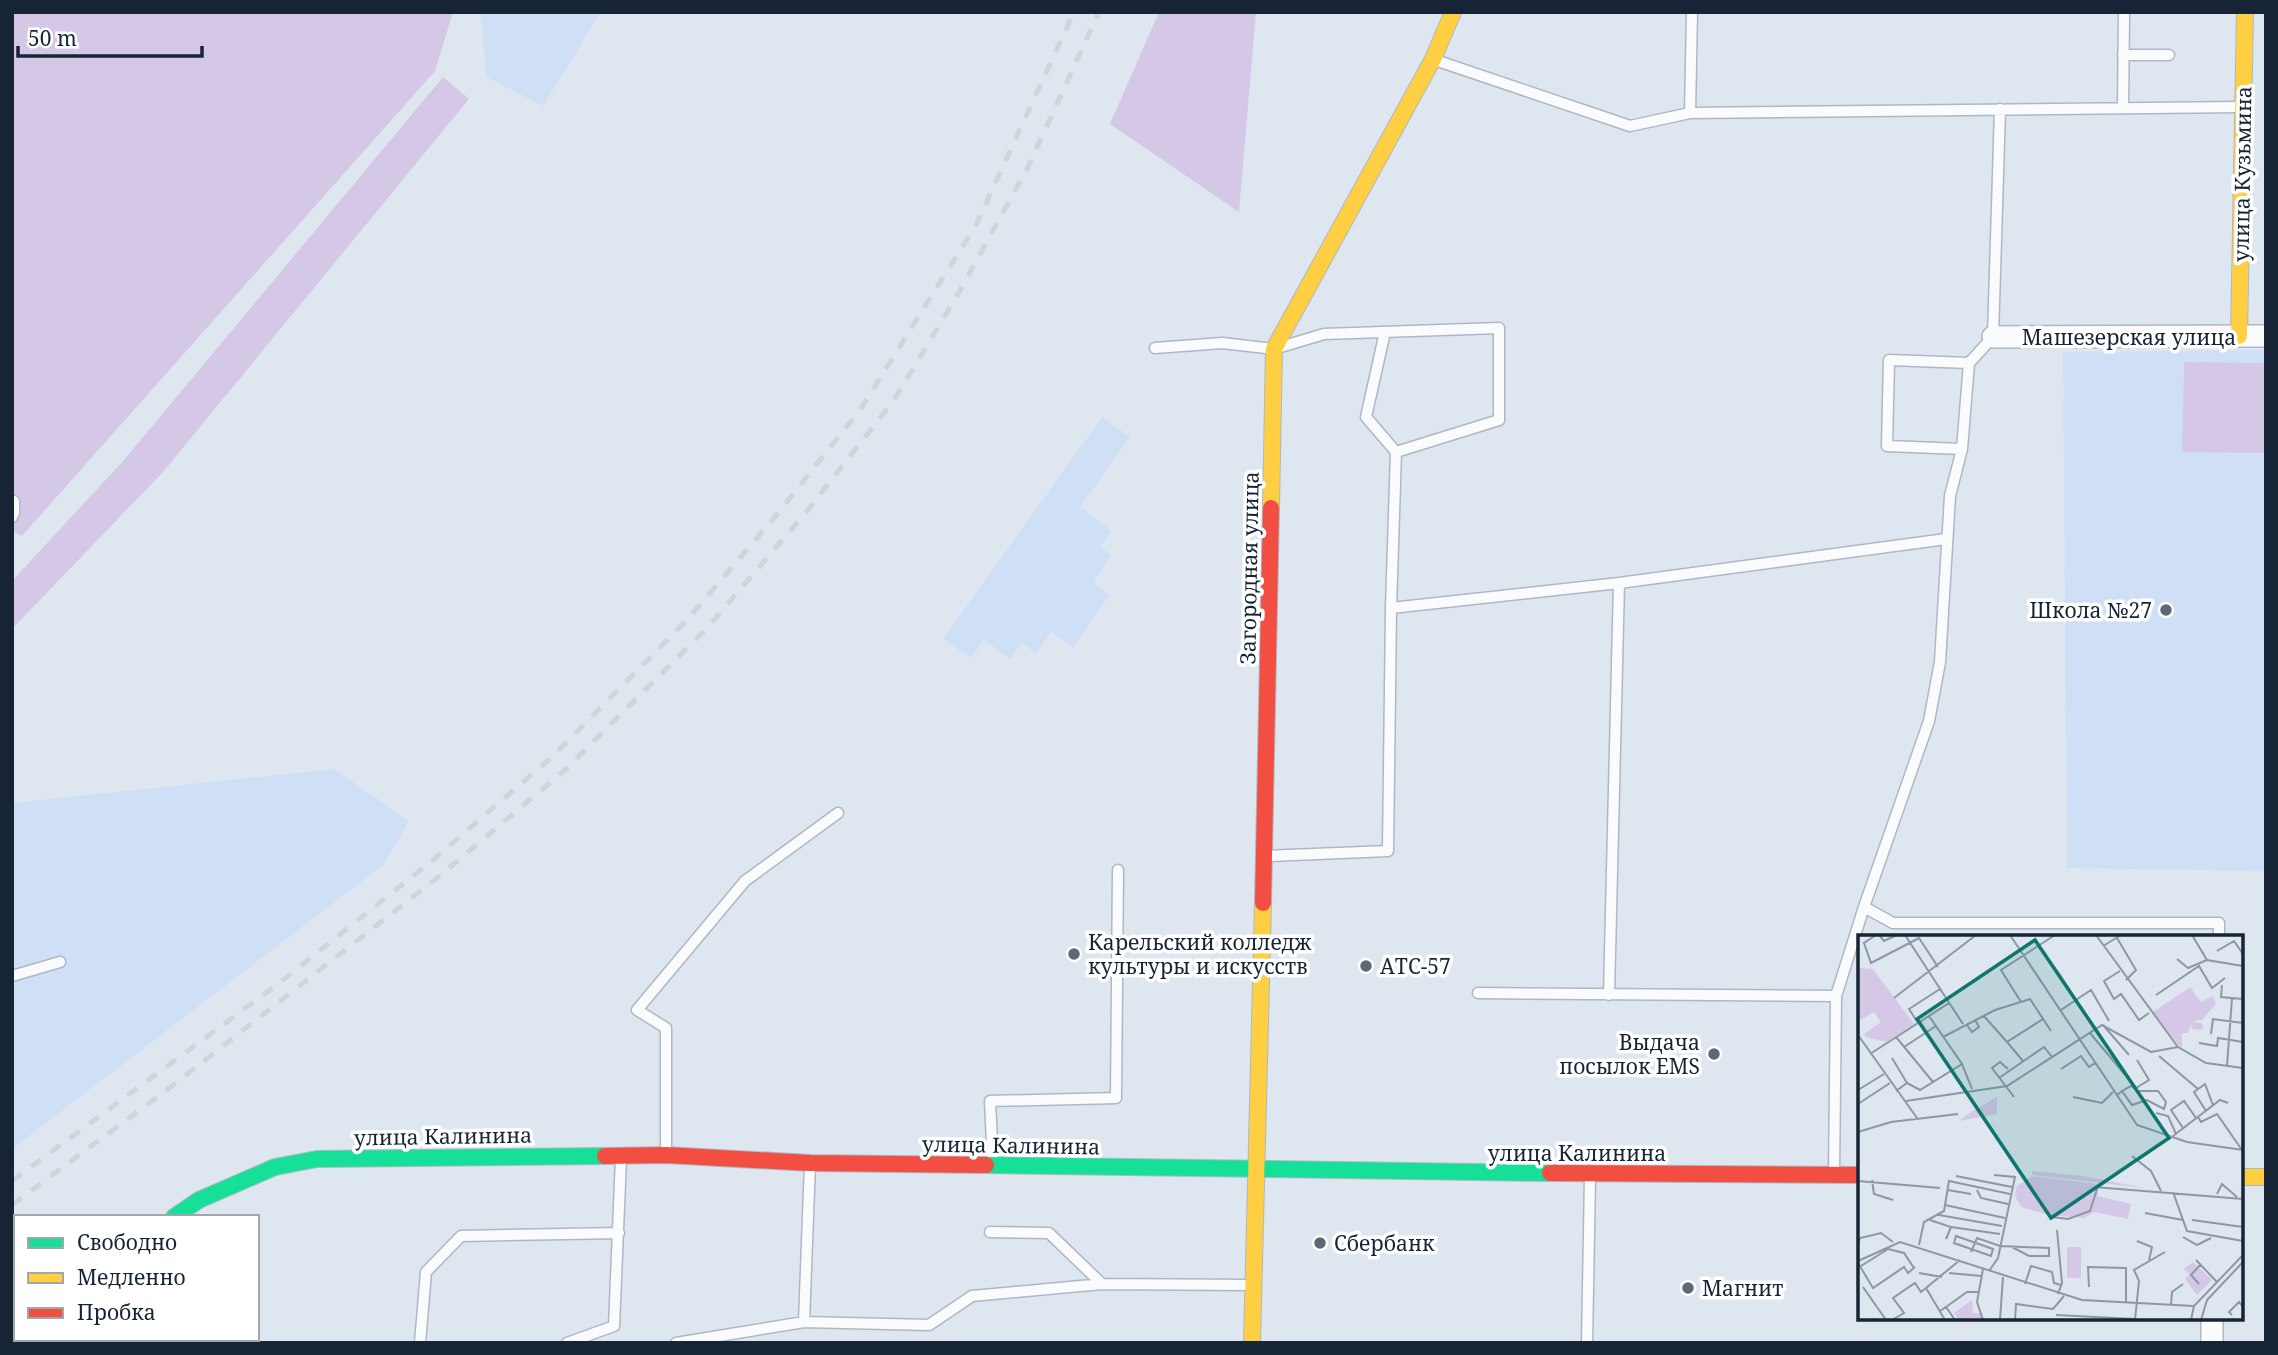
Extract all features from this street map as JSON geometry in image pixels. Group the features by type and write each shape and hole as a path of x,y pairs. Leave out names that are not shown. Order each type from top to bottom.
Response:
{"main road":[{"name":"Загородная улица","path":"1252,1343 1258,1169 1274,349 1433,59 1452,12"},
{"name":"улица Кузьмина","path":"2239,336 2245,12"},
{"name":"улица Калинина","path":"177,1215 199,1200 275,1167 317,1159 666,1155 810,1163 1590,1174 1858,1175"},
{"path":"2243,1177 2266,1177"}],"street":[{"name":"Машезерская улица","path":"1993,337 2266,336"},
{"path":"2212,1320 2212,1343"}],"lane":[{"path":"1690,113 1692,12"},
{"path":"2123,108 2124,12"},
{"path":"2123,55 2169,55"},
{"path":"1433,59 1630,126 1690,113 2243,107"},
{"path":"1834,1174 1836,996 1929,721 1940,662 1950,496 1962,449 1969,363 1993,337 2000,109"},
{"path":"1155,348 1222,343 1274,349 1324,334 1499,328 1499,420 1396,452"},
{"path":"1264,856 1388,851 1396,452 1367,417 1385,332"},
{"path":"1962,449 1887,446 1889,360 1969,363"},
{"path":"12,517 13,501"},
{"path":"1391,608 1619,583 1947,539"},
{"path":"1609,995 1619,583"},
{"path":"666,1155 666,1028 637,1010 745,881 838,813"},
{"path":"993,1165 990,1101 1116,1098 1118,870"},
{"path":"1864,907 1894,923 2219,923 2219,935"},
{"path":"12,976 60,962"},
{"path":"1478,993 1836,996"},
{"path":"567,1343 614,1326 621,1156"},
{"path":"804,1322 810,1163"},
{"path":"1587,1343 1590,1174"},
{"path":"990,1232 1049,1233 1102,1284"},
{"path":"420,1343 426,1272 461,1236 619,1233"},
{"path":"676,1343 804,1322 929,1325 972,1296 1102,1284 1254,1285"}],"shaded area":[{"path":"16,12 453,12 435,71 22,536 12,531 12,16"},
{"path":"481,12 601,12 543,106 486,77"},
{"path":"1159,12 1256,12 1239,212 1110,124"},
{"path":"443,77 469,99 163,472 12,629 12,581 124,460"},
{"name":"Школа №27","path":"2266,350 2266,871 2067,868 2063,352"},
{"path":"2184,362 2266,363 2266,453 2182,452"},
{"path":"1102,417 1130,437 1080,507 1112,531 1100,547 1112,556 1093,582 1110,595 1073,647 1051,632 1036,653 1022,643 1010,659 984,640 971,658 943,639"},
{"path":"334,769 409,821 383,865 12,1149 12,803"}],"railway":[{"path":"12,1181 278,984 433,860 553,756 686,621 774,518 860,410 976,225 1074,12"},
{"path":"12,1205 172,1086 442,874 565,770 708,627 807,511 894,400 958,294 1028,167 1099,12"}],"traffic: fast":[{"path":"177,1215 199,1200 275,1167 317,1159 605,1156"},
{"path":"986,1165 1550,1173"}],"traffic: slow":[{"path":"1271,508 1274,349 1433,59 1453,12"},
{"path":"2239,336 2245,12"},
{"path":"1252,1343 1263,903"},
{"path":"2243,1177 2266,1177"}],"traffic: jam":[{"path":"1263,903 1271,508"},
{"path":"605,1156 666,1155 810,1163 986,1165"},
{"path":"1550,1173 1858,1175"}],"place":[{"name":"Школа №27","path":"2166,610"},
{"name":"Карельский колледж культуры и искусств","path":"1074,954"},
{"name":"АТС-57","path":"1366,966"},
{"name":"Выдача посылок EMS","path":"1714,1054"},
{"name":"Сбербанк","path":"1320,1243"},
{"name":"Магнит","path":"1688,1288"}]}
